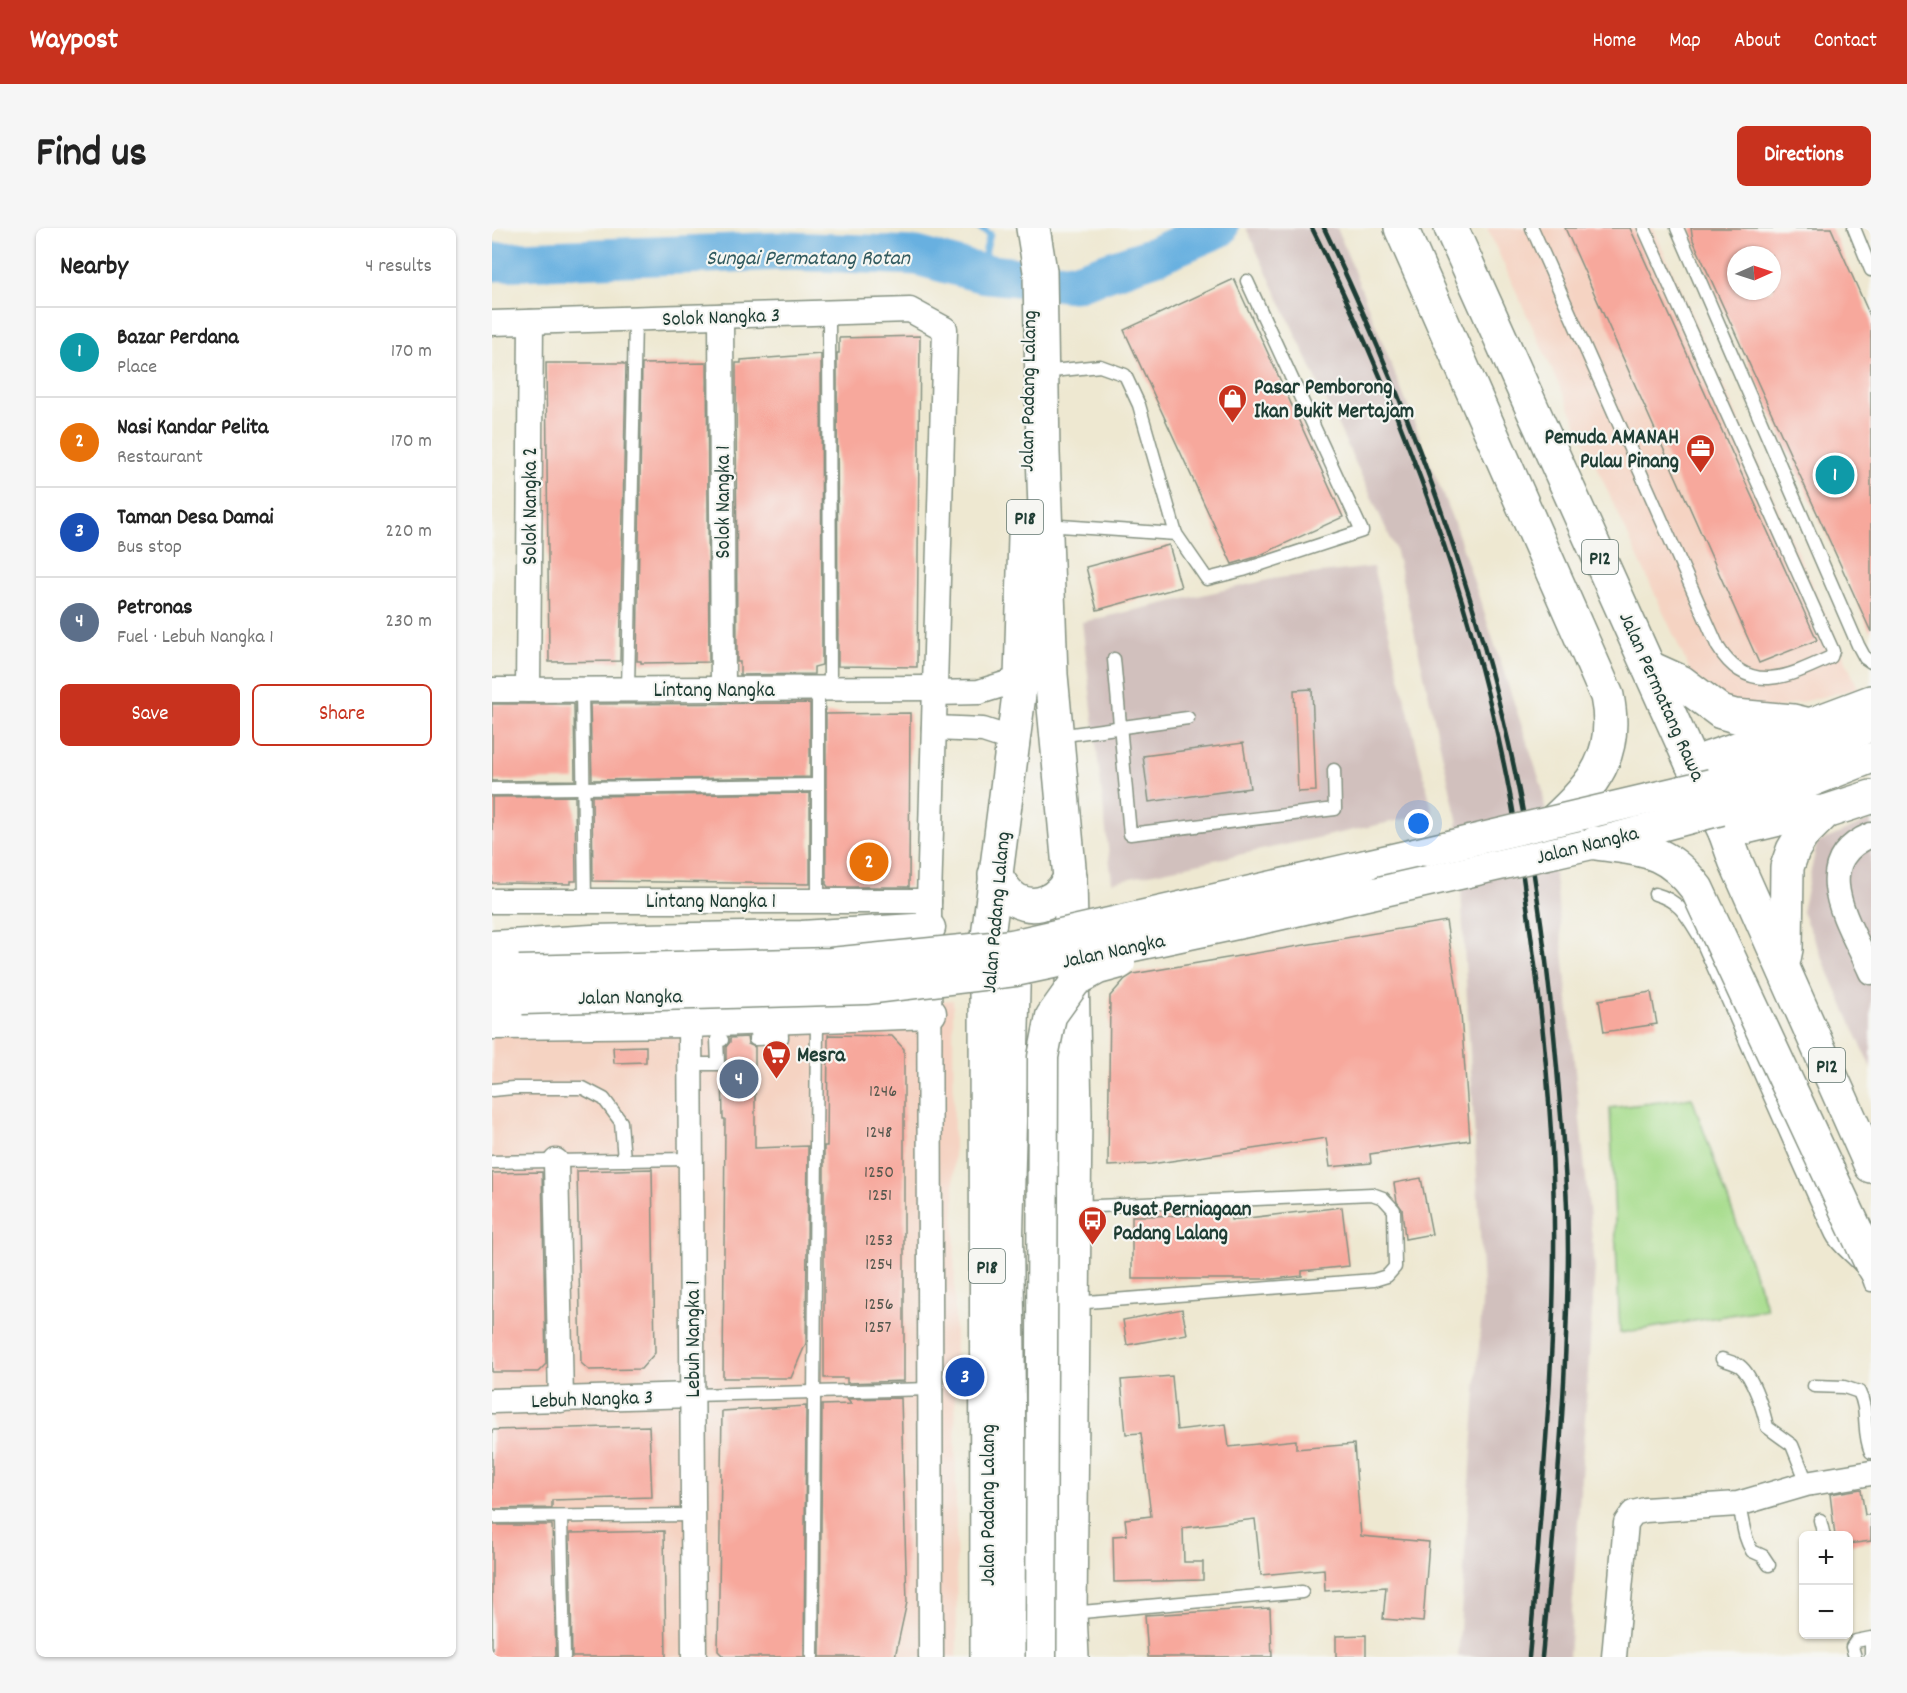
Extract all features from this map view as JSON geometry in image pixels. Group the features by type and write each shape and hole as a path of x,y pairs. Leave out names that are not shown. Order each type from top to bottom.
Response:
{"main road":[{"path":"1401,228 1607,696 1611,729 1609,744 1603,760 1580,797 1553,822"},
{"name":"Jalan Permatang Rawa","path":"1451,228 1650,668 1712,797 1735,860 1871,1166"},
{"name":"Jalan Padang Lalang","path":"1033,258 1041,372 1051,675 1070,878 1075,1114 1070,1613 1072,1657"},
{"name":"Jalan Padang Lalang","path":"987,1657 1004,956 995,875 1021,679 1033,258"},
{"path":"1650,668 1681,682 1721,712 1753,719 1793,721 1810,725"},
{"path":"1712,797 1810,725 1871,702"},
{"path":"1712,797 1803,813 1825,812 1871,797"},
{"path":"1783,964 1786,949 1787,867 1802,835 1825,812"},
{"path":"1596,843 1648,851 1664,857 1687,875 1697,889 1871,1263"},
{"path":"995,875 1006,892 1017,900 1036,904 1044,903 1060,894 1070,878"},
{"path":"1004,956 1006,938 1029,933 1045,936 1059,944 1071,955"}],"street":[{"name":"Solok Nangka 3","path":"492,323 910,310 945,329 935,690"},
{"name":"Solok Nangka 1","path":"721,316 723,689"},
{"name":"Solok Nangka 2","path":"528,690 531,322"},
{"name":"Lintang Nangka","path":"492,690 824,688 979,692 1021,679"},
{"path":"931,1657 929,915 935,690"},
{"path":"1712,797 1871,726"},
{"path":"934,728 983,730 1014,740"},
{"path":"1712,797 1782,793 1871,758"},
{"name":"Jalan Nangka","path":"492,998 511,980 866,989 1553,822 1712,797"},
{"name":"Jalan Nangka","path":"1004,956 1260,919 1596,843 1712,797"},
{"path":"1869,962 1840,903 1835,876 1842,855 1850,846 1871,835"},
{"name":"Lintang Nangka 1","path":"492,901 818,900 929,915"},
{"path":"492,946 592,940 802,936 863,932 929,915"},
{"path":"1041,1657 1043,1057 1051,1016 1076,981 1098,969 1260,919"},
{"path":"863,932 882,950 889,973 885,998 868,1015"},
{"path":"1004,956 1013,1657"},
{"path":"492,1024 573,1025 931,1013"},
{"name":"Lebuh Nangka 1","path":"690,1022 694,1657"},
{"path":"556,1161 561,1400"},
{"name":"Lebuh Nangka 3","path":"492,1401 693,1395"},
{"path":"1614,1657 1626,1523 1633,1512 1738,1504 1806,1484 1871,1473"}],"lane":[{"path":"1532,228 1718,648 1726,661 1734,669 1744,674 1766,679 1780,678 1831,657 1833,651 1644,228"},
{"path":"1677,228 1858,645 1865,658 1871,662"},
{"path":"1854,228 1868,256 1871,270"},
{"path":"1041,372 1100,366 1125,375 1139,405 1176,534 1207,579 1243,570 1362,531 1247,281"},
{"path":"818,900 818,785 824,688 830,313"},
{"path":"628,689 635,319"},
{"path":"1045,525 1176,534"},
{"path":"1114,659 1130,834 1335,809 1334,770"},
{"path":"582,689 585,900"},
{"path":"1057,736 1188,718"},
{"path":"492,789 818,785"},
{"path":"1655,894 1668,898 1683,911 1700,937 1834,1241 1854,1257 1871,1285"},
{"path":"812,1657 817,1018"},
{"path":"755,1039 782,1038 781,1019"},
{"path":"690,1064 718,1064 717,1039 722,1040"},
{"path":"492,1090 583,1088 604,1099 621,1122 624,1160"},
{"path":"492,1162 691,1159"},
{"path":"1073,1303 1374,1280 1388,1276 1395,1267 1394,1210 1383,1198 1372,1194 1074,1207"},
{"path":"1722,1359 1740,1366 1749,1378 1764,1411 1767,1427 1792,1444 1806,1484"},
{"path":"1814,1386 1844,1387 1859,1392 1865,1402 1866,1432 1871,1452"},
{"path":"693,1395 931,1389"},
{"path":"1738,1504 1743,1536 1752,1551 1763,1556 1769,1565"},
{"path":"492,1517 693,1515"},
{"path":"561,1517 564,1657"},
{"path":"1820,1520 1823,1531"},
{"path":"1070,1613 1302,1592"},
{"path":"1853,1637 1856,1641"},
{"path":"1855,1657 1852,1647 1856,1641 1871,1638"},
{"path":"1871,1644 1871,1657"}],"shaded area":[{"path":"1246,228 1337,228 1456,528 1542,787 1557,892 1595,1268 1569,1657 1458,1657 1483,1288 1457,819 1395,548"},
{"path":"1487,228 1653,228 1858,688 1773,709 1733,704 1692,675"},
{"path":"1373,567 1433,813 1112,882 1082,622 1277,578"},
{"path":"1871,820 1871,1068 1802,912 1817,843"},
{"path":"953,1000 957,1657 492,1657 492,1034"}],"green space":[{"path":"1692,1098 1767,1309 1620,1333 1610,1108"}],"building":[{"path":"1565,228 1630,228 1817,640 1759,663"},
{"path":"1691,228 1831,228 1871,318 1871,632 1693,240"},
{"name":"Pasar Pemborong Ikan Bukit Mertajam","path":"1234,279 1343,517 1256,557 1232,564 1124,330"},
{"path":"920,336 917,667 838,666 837,353 839,353 839,338"},
{"path":"821,354 822,665 814,667 814,674 740,675 740,662 737,662 736,363 741,363 741,360"},
{"path":"546,363 626,364 620,661 549,662"},
{"path":"707,363 709,662 641,663 637,661 642,364"},
{"path":"1169,545 1181,587 1097,610 1086,567"},
{"path":"1312,689 1316,791 1298,792 1294,690"},
{"path":"810,703 810,777 592,780 590,704"},
{"path":"492,704 574,704 575,780 492,781"},
{"path":"910,713 909,887 828,887 826,884 826,714"},
{"path":"1243,743 1250,788 1149,802 1143,756"},
{"path":"810,793 810,884 593,881 592,796"},
{"path":"575,796 576,881 571,881 571,884 492,883 492,797"},
{"path":"1446,921 1461,1014 1470,1140 1370,1154 1371,1163 1330,1167 1326,1138 1151,1164 1108,1166 1110,996 1125,979 1133,974"},
{"path":"1651,992 1657,1024 1604,1032 1599,1000"},
{"path":"828,1035 892,1036 904,1049 904,1381 847,1383 847,1378 824,1378 824,1146 827,1146"},
{"path":"747,1037 748,1044 755,1047 755,1148 808,1146 806,1343 791,1378 723,1378 725,1119 723,1119 722,1071 726,1064 726,1047 730,1038"},
{"path":"646,1046 646,1062 614,1063 613,1047"},
{"path":"652,1169 655,1353 641,1369 589,1370 581,1363 577,1171"},
{"path":"542,1172 546,1364 538,1372 492,1372 492,1173"},
{"path":"1421,1178 1432,1234 1405,1239 1402,1209 1397,1202 1394,1183"},
{"path":"1342,1207 1349,1266 1302,1271 1302,1276 1273,1279 1132,1279 1132,1216 1231,1215 1231,1220"},
{"path":"1182,1309 1187,1334 1127,1345 1123,1320"},
{"path":"1172,1376 1177,1430 1226,1424 1229,1447 1296,1440 1296,1449 1354,1444 1361,1536 1429,1542 1423,1622 1383,1619 1386,1587 1325,1591 1324,1569 1261,1575 1255,1519 1183,1528 1184,1562 1203,1562 1203,1580 1114,1582 1113,1536 1127,1535 1125,1519 1151,1516 1141,1433 1126,1434 1121,1380"},
{"path":"901,1398 907,1602 895,1657 820,1657 822,1405 851,1404 847,1399"},
{"path":"806,1406 804,1657 724,1657 718,1651 722,1411"},
{"path":"649,1426 652,1497 552,1500 552,1508 492,1509 492,1430"},
{"path":"1861,1489 1865,1515 1871,1515 1871,1541 1853,1543 1853,1531 1834,1531 1830,1494"},
{"path":"492,1525 552,1525 556,1657 492,1657"},
{"path":"664,1531 666,1657 572,1657 570,1533"},
{"path":"1270,1608 1272,1657 1148,1657 1145,1615"},
{"path":"1366,1635 1366,1657 1336,1657 1336,1636"}],"waterway":[{"path":"979,228 990,234 980,273"},
{"name":"Sungai Permatang Rotan","path":"492,262 787,251 917,256 980,273 1074,283 1154,256 1219,228"}],"railway":[{"path":"1312,228 1376,367 1432,510 1478,656 1512,805 1519,849 1544,1048 1550,1116 1554,1218 1550,1374 1529,1657"},
{"path":"1324,228 1378,347 1448,530 1487,656 1503,719 1522,805 1537,892 1557,1068 1568,1229 1563,1404 1542,1657"}],"place":[{"name":"Pasar Pemborong Ikan Bukit Mertajam","path":"1233,424"},
{"name":"Pemuda AMANAH Pulau Pinang","path":"1700,474"},
{"name":"Bazar Perdana","path":"1835,475"},
{"name":"Nasi Kandar Pelita","path":"869,862"},
{"name":"Petronas","path":"739,1079"},
{"name":"Mesra","path":"776,1080"},
{"name":"Pusat Perniagaan Padang Lalang","path":"1092,1246"},
{"name":"Taman Desa Damai","path":"965,1377"}]}
